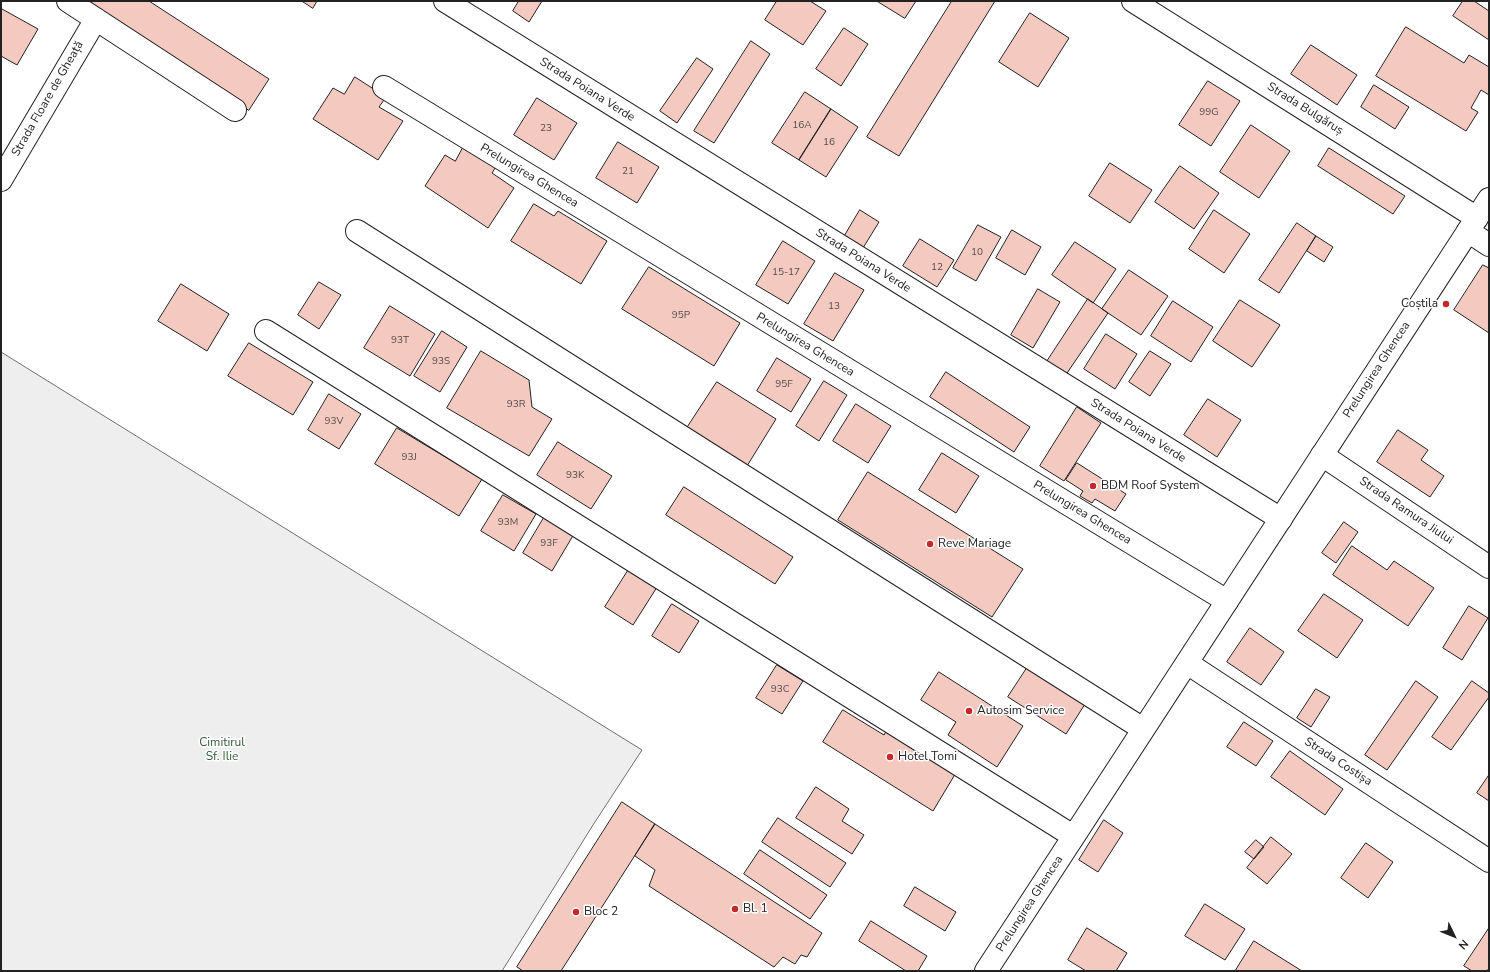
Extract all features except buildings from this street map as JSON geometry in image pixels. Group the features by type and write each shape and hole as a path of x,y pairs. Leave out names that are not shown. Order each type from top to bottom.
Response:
{"street":[{"path":"68,1 235,110"},
{"name":"Strada Poiana Verde","path":"445,1 1281,519"},
{"name":"Strada Bulgăruș","path":"1133,1 1472,224 1489,244"},
{"name":"Strada Floare de Gheață","path":"3,171 96,19"},
{"name":"Prelungirea Ghencea","path":"384,87 1227,601"},
{"name":"Prelungirea Ghencea","path":"986,971 1489,199"},
{"path":"357,232 1143,729"},
{"path":"266,331 1073,836"},
{"name":"Strada Ramura Jiului","path":"1322,455 1489,567"},
{"name":"Strada Costișa","path":"1187,663 1489,861"}],"green space":[{"name":"Cimitirul Sf. Ilie","path":"1,352 642,750 593,825 502,971 1,971"}],"place":[{"name":"Coștila","path":"1446,304"},
{"name":"BDM Roof System","path":"1093,486"},
{"name":"Reve Mariage","path":"930,544"},
{"name":"Autosim Service","path":"969,711"},
{"name":"Hotel Tomi","path":"890,757"},
{"name":"Bl. 1","path":"735,909"},
{"name":"Bloc 2","path":"576,912"}]}
